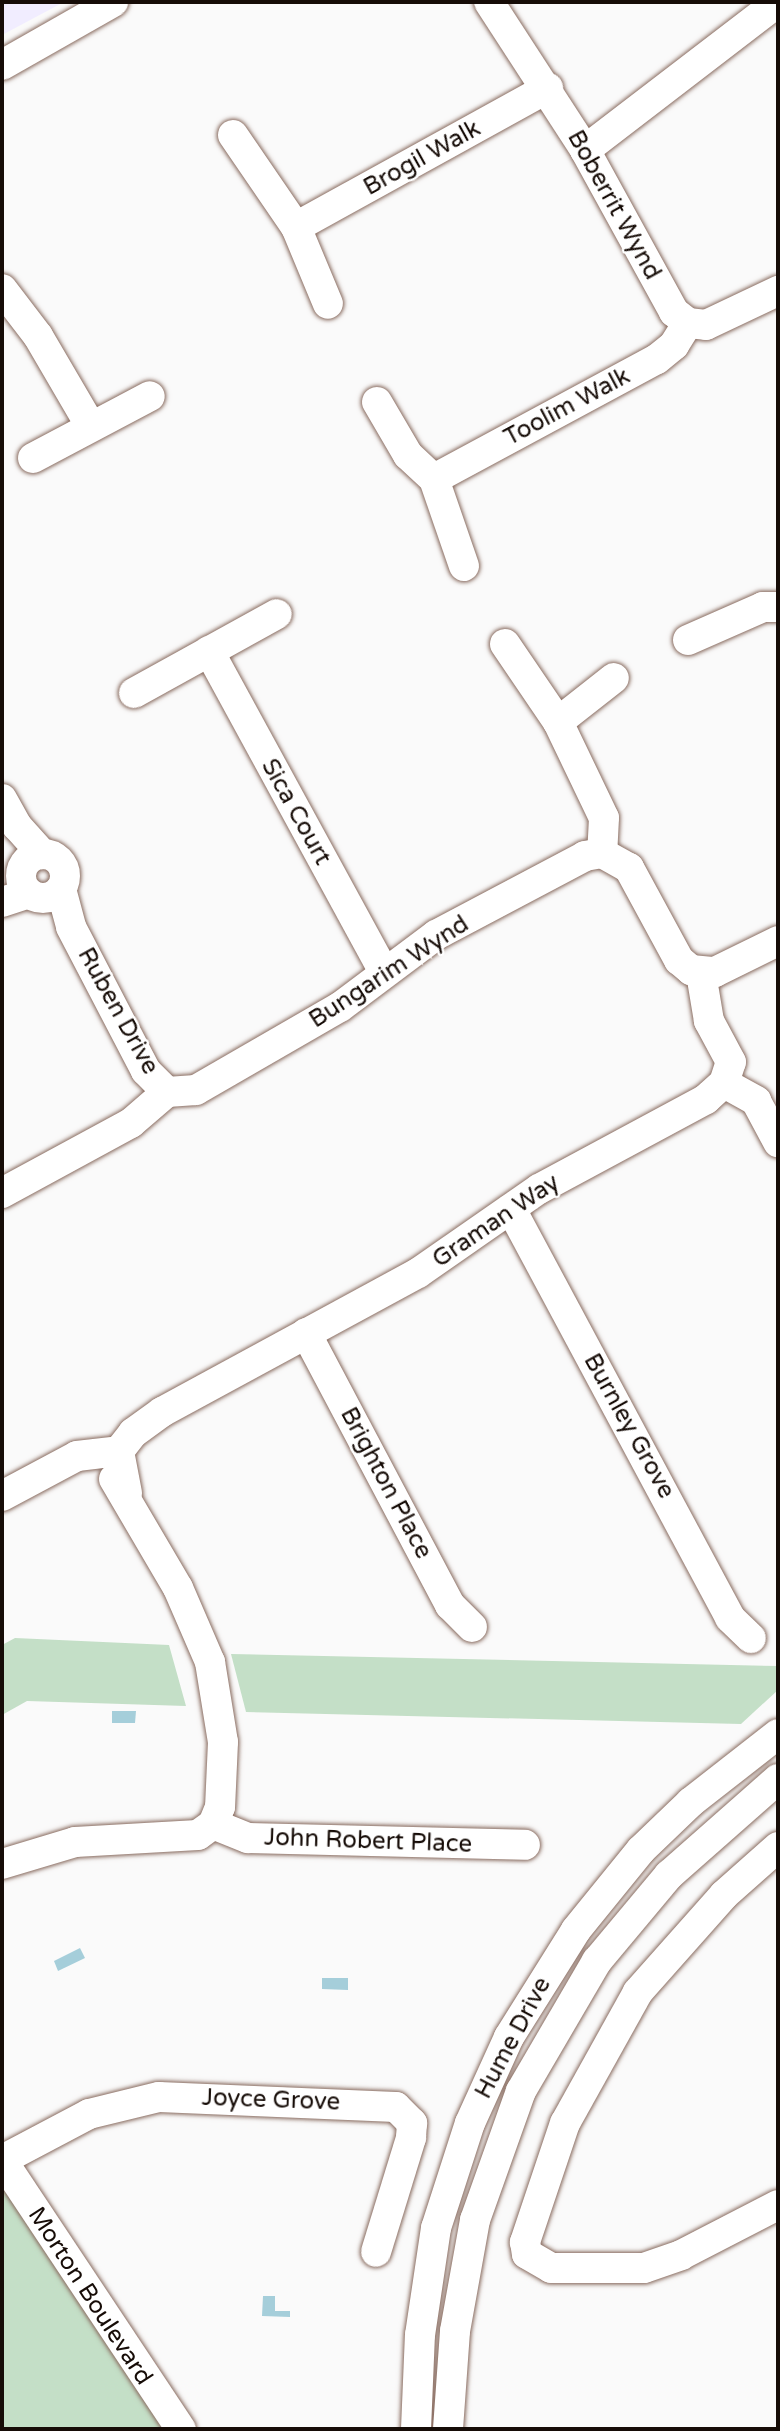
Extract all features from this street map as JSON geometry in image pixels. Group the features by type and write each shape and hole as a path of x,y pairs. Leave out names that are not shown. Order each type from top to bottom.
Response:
{"street":[{"path":"2,65 113,2"},
{"name":"Boberrit Wynd","path":"489,2 548,88 585,150 663,296 688,323"},
{"path":"585,150 778,2"},
{"name":"Brogil Walk","path":"296,227 548,88"},
{"path":"233,135 296,227 328,304"},
{"path":"2,289 38,336 90,425"},
{"path":"688,323 717,321 778,291"},
{"name":"Toolim Walk","path":"434,479 657,359 674,345 688,323"},
{"path":"33,458 90,425 150,396"},
{"path":"377,402 408,455 434,479 464,566"},
{"path":"688,640 763,607 778,607"},
{"path":"134,693 277,614"},
{"path":"505,644 558,722 604,818 602,853 629,868 678,960 701,973 729,968 778,941"},
{"name":"Sica Court","path":"209,652 384,972"},
{"path":"558,722 614,678"},
{"name":"Ruben Drive","path":"2,799 17,826 28,884 71,927 146,1071 167,1092"},
{"name":"Bungarim Wynd","path":"167,1092 196,1090 340,1007 436,935 585,856 602,853"},
{"path":"701,973 709,1021 731,1062 724,1083 756,1101 778,1142"},
{"name":"Graman Way","path":"111,1451 162,1412 444,1257 511,1209 706,1098 724,1083"},
{"path":"2,1193 131,1123 167,1092"},
{"name":"Burnley Grove","path":"511,1209 712,1579 730,1618 751,1638"},
{"name":"Brighton Place","path":"306,1333 450,1605 472,1627"},
{"path":"2,1496 69,1460 111,1451 127,1493 178,1588 210,1662 223,1742 220,1807 214,1824 198,1835 75,1842 2,1864"},
{"name":"Hume Drive","path":"416,2429 420,2335 436,2228 466,2133 504,2047 537,1986 641,1850 719,1778 778,1734"},
{"name":"Hume Drive","path":"448,2429 455,2332 475,2220 521,2091 597,1961 669,1875 778,1779"},
{"name":"John Robert Place","path":"214,1824 248,1838 525,1845"},
{"path":"778,1847 724,1895 638,1992 565,2123 525,2242 527,2254 551,2269 644,2268 681,2255 778,2205"},
{"name":"Joyce Grove","path":"2,2160 89,2114 159,2097 396,2107 412,2123 411,2138 376,2252"},
{"name":"Morton Boulevard","path":"2,2160 181,2429"}],"shaded area":[{"path":"2,2 64,2 2,35"}],"green space":[{"path":"15,1638 169,1645 186,1706 27,1701 2,1715 2,1645"},
{"path":"231,1654 778,1666 778,1690 741,1724 246,1712"},
{"path":"2,2179 169,2429 2,2429"}],"water":[{"path":"112,1711 136,1711 135,1723 112,1723"},
{"path":"80,1948 85,1958 58,1971 54,1961"},
{"path":"322,1978 348,1978 348,1990 322,1989"},
{"path":"263,2296 275,2296 275,2311 290,2311 290,2317 262,2316"}]}
